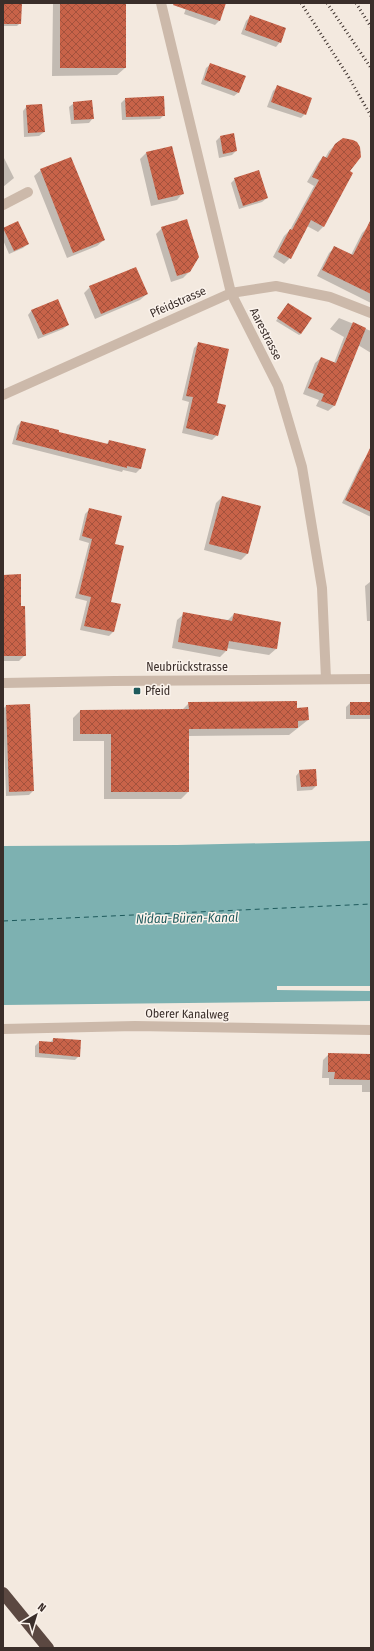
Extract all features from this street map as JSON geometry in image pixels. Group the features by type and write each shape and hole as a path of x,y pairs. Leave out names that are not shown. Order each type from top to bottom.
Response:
{"highway":[{"path":"3,1593 48,1648"}],"street":[{"name":"Aarestrasse","path":"161,3 231,293 278,386 302,467 322,588 326,679"},
{"path":"3,205 28,192"},
{"name":"Pfeidstrasse","path":"3,395 231,293 276,286 330,297 371,313"},
{"name":"Neubrückstrasse","path":"3,683 371,679"},
{"name":"Oberer Kanalweg","path":"3,1029 135,1026 371,1030"}],"water":[{"name":"Nidau-Büren-Kanal","path":"371,841 371,1001 3,1005 3,846 177,845"}],"pier":[{"path":"277,986 371,986 371,991 277,990"}],"building":[{"path":"3,3 22,3 21,24 3,24"},
{"path":"60,3 126,3 126,68 60,68"},
{"path":"174,3 226,3 220,21 173,5"},
{"path":"250,15 286,28 281,43 245,30"},
{"path":"210,63 246,76 239,93 204,80"},
{"path":"277,85 312,98 306,115 271,102"},
{"path":"164,96 165,116 126,117 125,98"},
{"path":"92,100 94,119 74,120 73,102"},
{"path":"42,104 45,132 28,133 26,105"},
{"path":"234,133 237,151 223,154 220,136"},
{"path":"343,138 357,142 360,147 361,157 350,171 353,173 324,227 311,220 291,259 278,252 290,229 292,230 319,180 312,177 323,156 327,158 335,144"},
{"path":"172,146 184,194 158,200 146,152"},
{"path":"71,157 105,240 73,253 40,169"},
{"path":"259,170 268,198 243,206 234,178"},
{"path":"187,219 199,257 190,272 177,276 161,227"},
{"path":"371,219 371,294 322,270 334,246 353,255"},
{"path":"18,221 29,244 14,251 3,228"},
{"path":"136,267 148,294 101,314 89,286"},
{"path":"58,299 69,325 43,335 31,310"},
{"path":"288,303 312,318 301,334 277,318"},
{"path":"353,322 366,328 335,406 321,401 324,394 308,388 321,357 336,363"},
{"path":"198,342 229,349 217,403 226,405 218,436 186,428 193,397 186,396"},
{"path":"21,421 108,444 109,440 146,449 141,469 127,466 127,468 16,440"},
{"path":"371,446 371,512 345,500"},
{"path":"222,496 261,506 248,554 209,544"},
{"path":"89,508 122,516 115,544 124,546 111,602 121,604 114,632 84,626 91,597 79,594 92,539 82,536"},
{"path":"21,574 21,606 25,606 26,656 3,656 3,575"},
{"path":"183,612 232,621 234,613 281,622 277,649 229,641 227,651 178,642"},
{"path":"297,701 297,708 308,707 309,720 298,721 298,728 189,729 189,792 111,792 111,734 80,734 80,710 189,709 188,702"},
{"path":"350,702 371,702 371,715 350,715"},
{"path":"30,704 34,791 9,792 6,705"},
{"path":"316,769 317,786 301,787 299,770"},
{"path":"53,1038 81,1040 80,1057 39,1053 39,1041 53,1042"},
{"path":"328,1053 371,1054 371,1080 334,1079 335,1072 328,1072"}],"ferry route":[{"path":"3,921 371,904"}],"railway":[{"path":"301,3 348,76 371,116"},
{"path":"327,3 371,68"},
{"path":"356,3 371,27"}],"place":[{"name":"Pfeid","path":"137,691"}]}
